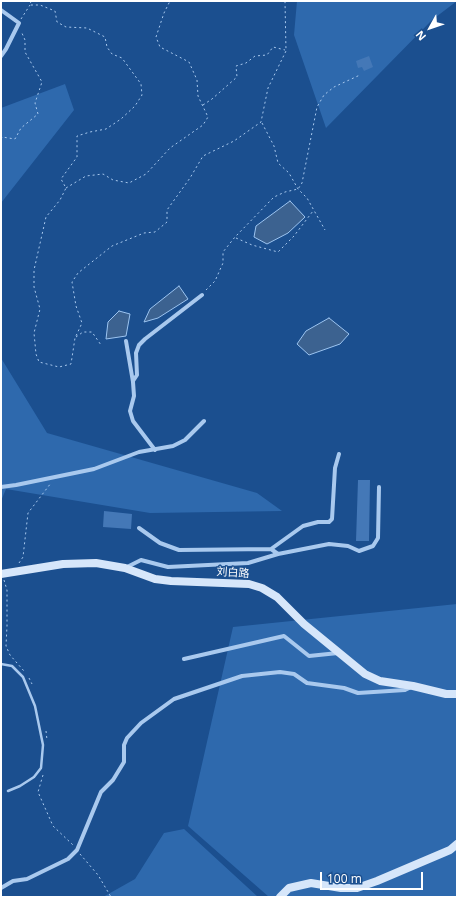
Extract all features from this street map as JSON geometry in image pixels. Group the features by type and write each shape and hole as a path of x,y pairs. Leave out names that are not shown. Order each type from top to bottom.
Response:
{"street":[{"path":"1,10 19,22 6,50 1,56"},
{"path":"133,382 137,375 136,353 139,345 145,338 202,295"},
{"path":"126,341 134,396 130,411 133,421 155,450"},
{"path":"1,487 94,469 140,452 173,446 185,440 204,421"},
{"path":"139,528 160,543 178,550 271,549 303,526 318,522 329,522 332,519 335,468 339,454"},
{"path":"125,568 141,560 168,567 248,563 278,554 329,544 348,546 359,551 373,546 378,538 379,487"},
{"path":"271,549 278,554"},
{"name":"刘白路","path":"2,574 26,571 39,567 96,563 125,568 154,579 249,584 262,588 276,597 304,624 365,674 380,681 413,686 446,694 457,694"},
{"path":"184,659 284,636 309,656 338,653"},
{"path":"1,888 13,881 27,879 68,859 78,850 101,792 113,780 124,762 124,745 127,738 141,723 174,699 242,676 280,672 294,674 307,683 344,688 358,693 405,690 413,686"},
{"path":"280,897 290,888 311,883 341,888 357,888 377,882 450,850 457,844"}],"lane":[{"path":"1,664 12,666 23,677 35,706 43,745 41,768 34,776 20,786 8,791"}],"path":[{"path":"1,139 2,137 15,139 21,128 38,114 35,104 42,82 25,52 25,40 19,22 31,1"},
{"path":"170,1 164,13 156,37 160,47 189,62 197,80 198,96 208,116 202,125 170,148 146,174 129,183 113,180 103,174 86,176 66,188 60,200 46,217 34,270 34,287 40,309 34,333 36,354 39,362 59,367 71,364 75,338 82,323 76,306 72,282 78,273 112,246 144,234 155,232 167,222 167,210 190,178 203,156 234,142 261,122"},
{"path":"285,1 286,51 268,88 261,122 274,146 278,163 289,173 298,189 307,198 325,230"},
{"path":"30,5 40,4 56,11 57,22 66,27 87,28 105,36 112,54 122,58 141,84 142,95 136,106 122,119 106,129 77,136 77,157 61,179 66,188"},
{"path":"202,106 237,77 236,66 255,56 267,55 273,47 286,51"},
{"path":"202,295 215,281 223,264 224,252 235,237 274,197 285,192 298,189 302,183 317,107 324,95 334,87 360,75"},
{"path":"235,237 252,245 278,252 294,236 314,210"},
{"path":"75,338 83,332 92,332 101,345"},
{"path":"26,571 16,567 23,557 28,513 47,487 58,476"},
{"path":"2,574 7,590 8,626 6,646 10,655"}],"shaded area":[{"path":"297,1 457,1 432,20 326,128 294,35"},
{"path":"65,84 74,110 1,203 1,108"},
{"path":"290,201 305,217 288,233 267,244 254,237 256,226"},
{"path":"179,286 188,299 158,318 144,322 150,309"},
{"path":"119,311 130,314 126,336 106,339 108,322"},
{"path":"329,318 349,334 340,344 309,355 297,344 306,331"},
{"path":"1,358 47,433 257,493 282,511 150,513 6,489 1,501"},
{"path":"457,604 457,897 269,897 188,826 233,627"},
{"path":"184,829 258,897 103,897 135,879 164,833"}],"building":[{"path":"369,56 373,67 364,71 362,67 358,68 356,61"},
{"path":"358,480 370,480 369,541 356,541"},
{"path":"104,511 132,514 131,529 103,527"}]}
